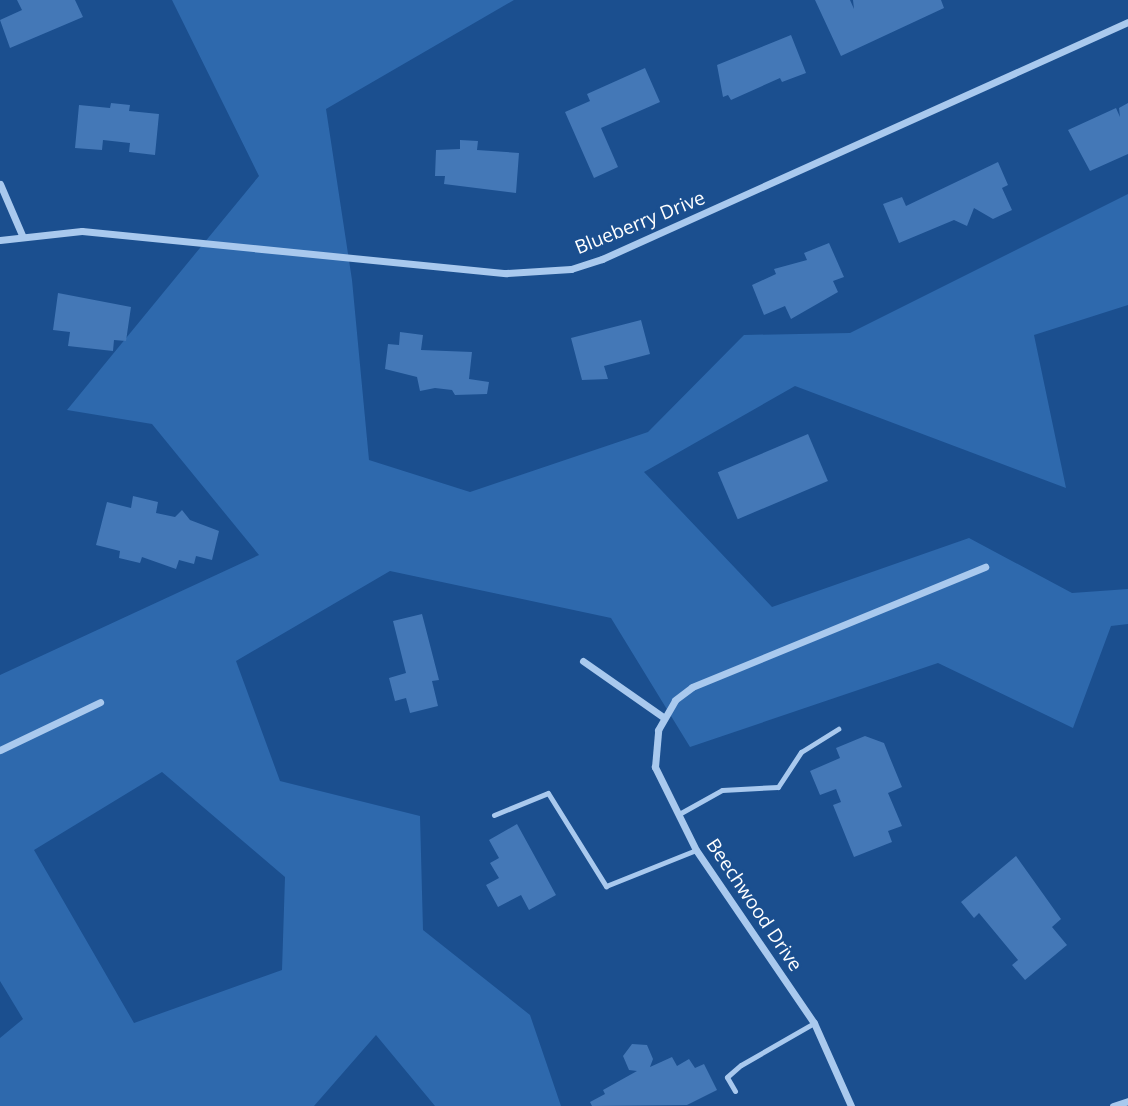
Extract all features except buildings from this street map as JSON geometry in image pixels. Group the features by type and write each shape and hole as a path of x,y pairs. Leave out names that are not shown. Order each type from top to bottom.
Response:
{"street":[{"name":"Blueberry Drive","path":"0,240 22,235 82,231 506,273 571,268 614,254 1128,22"},
{"path":"0,184 22,235"},
{"name":"Beechwood Drive","path":"850,1106 814,1023 696,850 655,767 654,748 663,717 692,687 985,567"},
{"path":"583,661 663,717"},
{"path":"0,750 100,702"},
{"path":"1112,1106 1128,1101"}],"lane":[{"path":"679,814 722,790 778,787 801,752 838,729"},
{"path":"494,815 548,793 606,886 696,850"},
{"path":"735,1091 727,1077 741,1065 814,1023"}],"shaded area":[{"path":"172,0 514,0 326,109 352,280 369,460 470,492 648,432 744,335 850,333 1128,194 1128,305 1034,335 1066,488 795,386 644,472 772,607 969,538 1072,593 1128,589 1128,624 1111,626 1073,728 938,663 690,747 611,618 390,571 236,661 280,781 420,816 423,930 530,1015 561,1106 435,1106 376,1035 314,1106 0,1106 0,1038 23,1019 0,981 0,675 259,555 152,424 67,410 259,176","holes":["162,772 285,877 282,970 134,1023 34,850"]}]}
